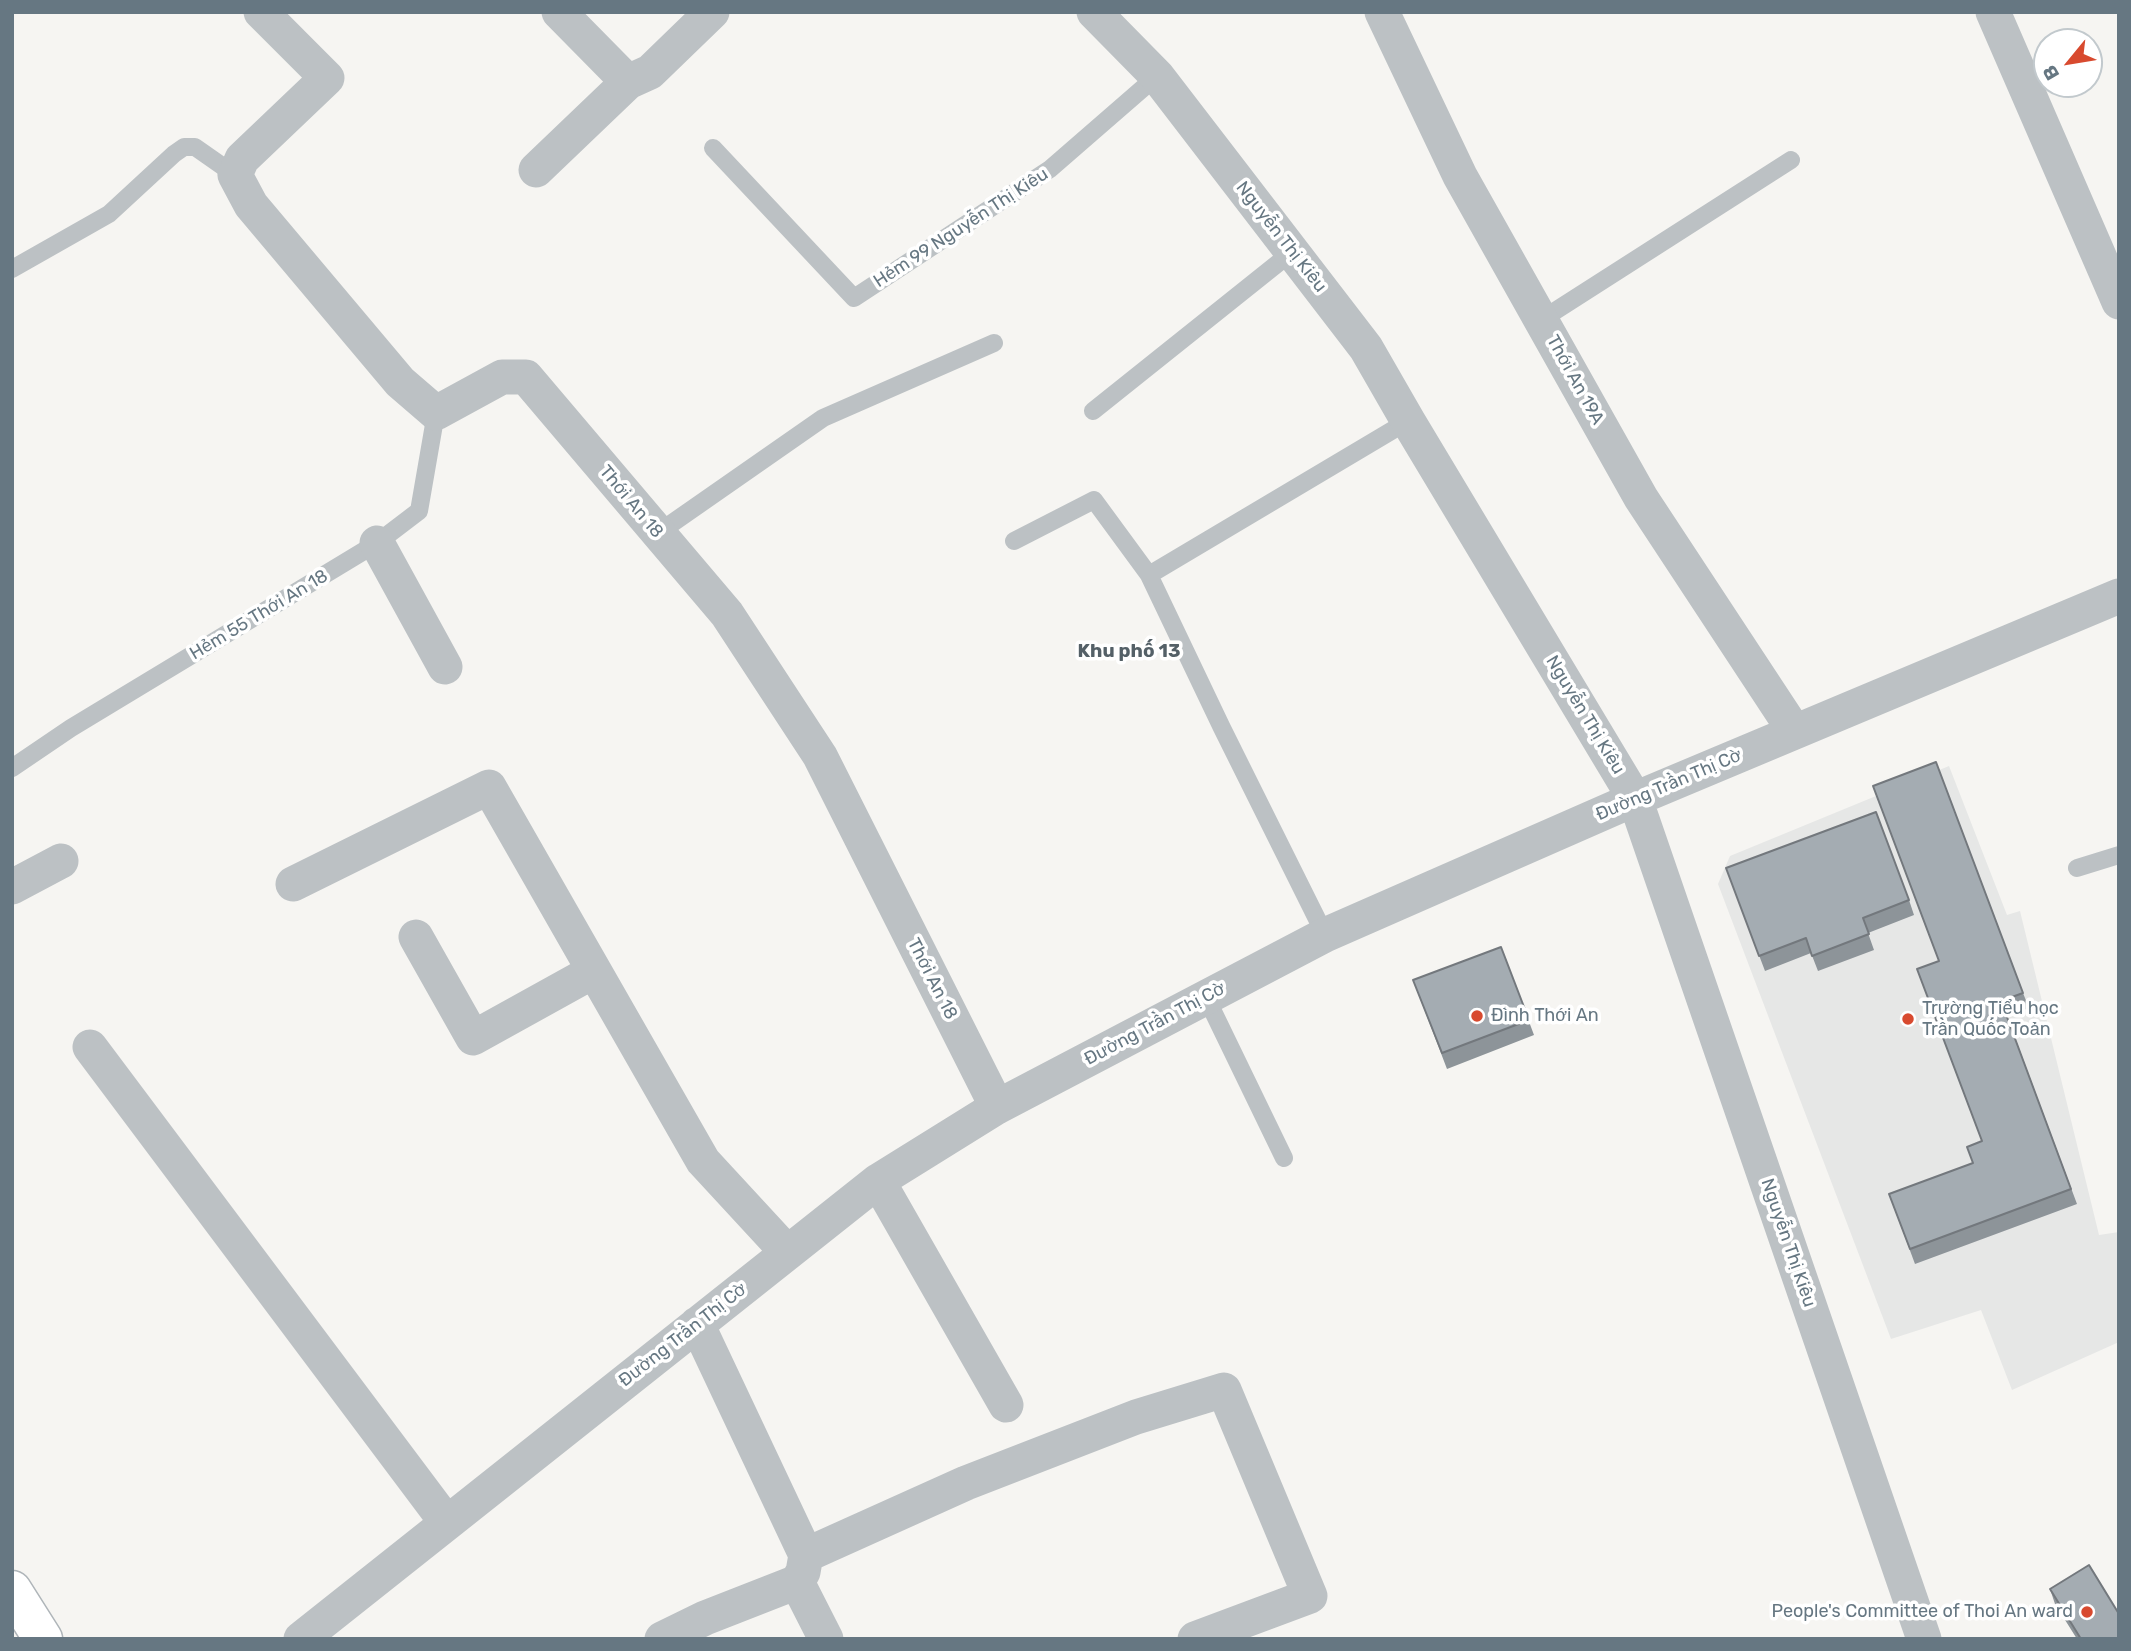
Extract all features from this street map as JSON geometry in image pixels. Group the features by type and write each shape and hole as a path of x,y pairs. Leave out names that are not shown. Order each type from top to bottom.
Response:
{"street":[{"path":"261,12 327,78 242,159 235,176 251,205 343,317 400,382 436,413"},
{"path":"559,12 628,82"},
{"path":"536,170 628,82 650,72 712,12"},
{"name":"Nguyễn Thị Kiêu","path":"1094,12 1157,76 1366,348 1635,799 1924,1639"},
{"name":"Thới An 19A","path":"1382,12 1460,176 1641,498 1796,732"},
{"path":"1993,12 2119,302"},
{"name":"Thới An 18","path":"436,413 502,377 527,377 727,614 820,756 997,1107"},
{"path":"377,542 445,667"},
{"name":"Đường Trần Thị Cờ","path":"301,1639 878,1181 997,1107 1325,935 1635,799 2119,596"},
{"path":"293,884 489,787 703,1161 787,1252"},
{"path":"12,887 61,861"},
{"path":"416,937 473,1038 594,971"},
{"path":"90,1047 447,1523"},
{"path":"878,1181 1006,1405"},
{"path":"697,1324 801,1568 827,1639"},
{"path":"662,1639 966,1483 1136,1417 1224,1391 1310,1596 1195,1639"},
{"path":"12,1590 43,1639"}],"lane":[{"name":"Hẻm 99 Nguyễn Thị Kiêu","path":"713,148 854,298 1050,169 1157,76"},
{"path":"12,269 109,214 174,154 184,148 195,147 235,176"},
{"path":"1541,320 1791,160"},
{"path":"1093,411 1292,252"},
{"path":"658,533 823,418 994,343"},
{"name":"Hẻm 55 Thới An 18","path":"12,768 377,542 419,511 436,413"},
{"path":"1149,575 1408,421"},
{"path":"1014,541 1094,500 1149,575 1325,935"},
{"path":"2077,868 2119,855"},
{"path":"1206,998 1284,1158"}],"shaded area":[{"name":"Trường Tiểu học Trần Quốc Toản","path":"1949,766 2007,915 2020,911 2099,1235 2119,1232 2119,1342 2012,1390 1981,1310 1891,1339 1718,884 1730,856"}],"building":[{"path":"1936,762 2023,993 2001,1001 2071,1189 1910,1249 1889,1194 1973,1163 1967,1147 1982,1141 1917,969 1939,961 1873,786"},
{"path":"1876,812 1909,900 1863,918 1869,934 1812,956 1806,938 1759,956 1726,868"},
{"name":"Đình Thới An","path":"1501,947 1529,1020 1442,1053 1413,980"},
{"name":"People's Committee of Thoi An ward","path":"2089,1565 2119,1614 2119,1639 2081,1639 2050,1589"}],"place":[{"name":"Đình Thới An","path":"1477,1016"},
{"name":"Trường Tiểu học Trần Quốc Toản","path":"1908,1019"},
{"name":"People's Committee of Thoi An ward","path":"2087,1612"}],"district":[{"name":"Khu phố 13","path":"1129,652"}]}
